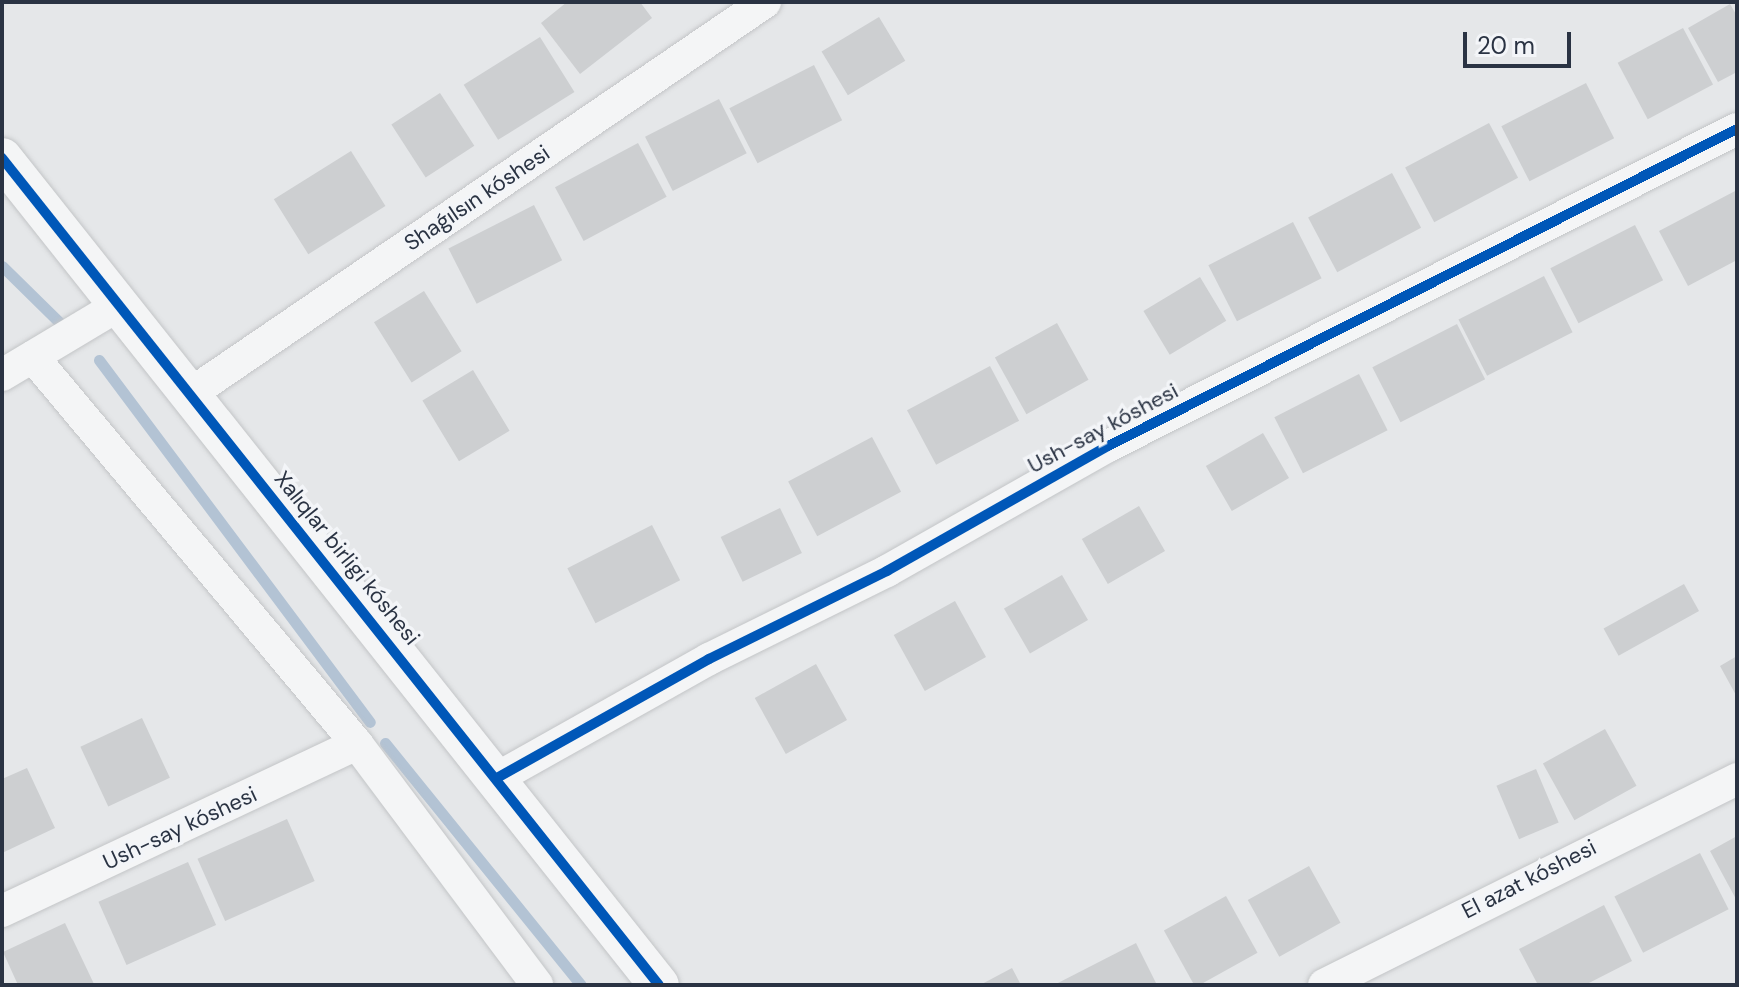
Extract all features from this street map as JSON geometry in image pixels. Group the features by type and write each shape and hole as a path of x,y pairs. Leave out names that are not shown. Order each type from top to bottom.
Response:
{"street":[{"name":"Shaǵılsın kóshesi","path":"190,394 765,2"},
{"name":"Ush-say kóshesi","path":"497,778 709,659 887,571 1108,446 1737,129"},
{"name":"Xalıqlar birligi kóshesi","path":"2,158 659,985"},
{"path":"2,375 119,305"},
{"path":"33,357 357,744 537,985"},
{"name":"Ush-say kóshesi","path":"2,911 357,744"},
{"name":"El azat kóshesi","path":"1324,985 1737,779"}],"building":[{"path":"567,2 640,2 652,18 580,74 541,23"},
{"path":"1730,4 1737,16 1737,72 1718,82 1688,28"},
{"path":"879,17 905,61 848,95 822,52"},
{"path":"1683,28 1713,85 1648,119 1618,63"},
{"path":"540,37 574,92 498,140 464,85"},
{"path":"814,65 842,120 758,163 729,108"},
{"path":"1586,83 1614,138 1530,181 1501,126"},
{"path":"440,93 474,146 426,177 391,125"},
{"path":"719,99 747,153 673,191 645,137"},
{"path":"1489,123 1518,178 1434,222 1405,168"},
{"path":"638,143 667,197 584,241 555,187"},
{"path":"351,151 385,206 308,254 274,199"},
{"path":"1392,173 1421,228 1337,272 1308,218"},
{"path":"1737,190 1737,260 1688,286 1659,231"},
{"path":"534,205 562,260 477,304 448,249"},
{"path":"1293,222 1322,278 1237,321 1208,265"},
{"path":"1635,225 1663,280 1579,323 1550,268"},
{"path":"1544,276 1573,332 1487,376 1458,320"},
{"path":"1200,277 1226,321 1170,355 1143,311"},
{"path":"424,291 462,351 412,382 374,322"},
{"path":"1057,323 1089,380 1026,414 995,357"},
{"path":"1457,324 1485,379 1401,422 1372,367"},
{"path":"990,366 1019,421 936,465 907,410"},
{"path":"473,370 510,431 459,461 422,400"},
{"path":"1359,374 1388,430 1303,473 1274,417"},
{"path":"1263,433 1289,478 1232,511 1206,466"},
{"path":"872,437 901,492 817,536 788,482"},
{"path":"1139,506 1165,551 1108,584 1082,539"},
{"path":"780,508 802,553 743,582 721,537"},
{"path":"652,525 680,580 596,623 567,568"},
{"path":"1062,575 1088,620 1030,654 1004,608"},
{"path":"1684,584 1699,611 1619,656 1604,629"},
{"path":"955,601 986,657 925,691 894,635"},
{"path":"1737,656 1737,697 1720,666"},
{"path":"816,664 847,720 786,754 755,698"},
{"path":"142,718 170,778 108,807 80,747"},
{"path":"1605,729 1637,786 1574,820 1543,763"},
{"path":"27,768 55,828 2,853 2,779"},
{"path":"1536,769 1559,822 1519,839 1496,786"},
{"path":"287,819 315,881 225,921 197,859"},
{"path":"1737,836 1737,901 1710,851"},
{"path":"1700,853 1729,909 1643,953 1614,897"},
{"path":"188,862 216,925 127,965 98,902"},
{"path":"1309,866 1341,923 1279,957 1248,900"},
{"path":"1226,896 1258,953 1200,985 1194,985 1164,930"},
{"path":"1604,905 1632,961 1585,985 1538,985 1519,949"},
{"path":"65,923 94,984 18,985 3,952"},
{"path":"1136,943 1157,985 1054,985"},
{"path":"1012,968 1021,985 980,985"}],"waterway":[{"path":"2,266 60,323"},
{"path":"99,360 370,722"},
{"path":"385,743 581,985"}],"cycle path":[{"path":"497,778 709,659 887,571 1108,446 1737,129"},
{"path":"2,158 659,985"}]}
